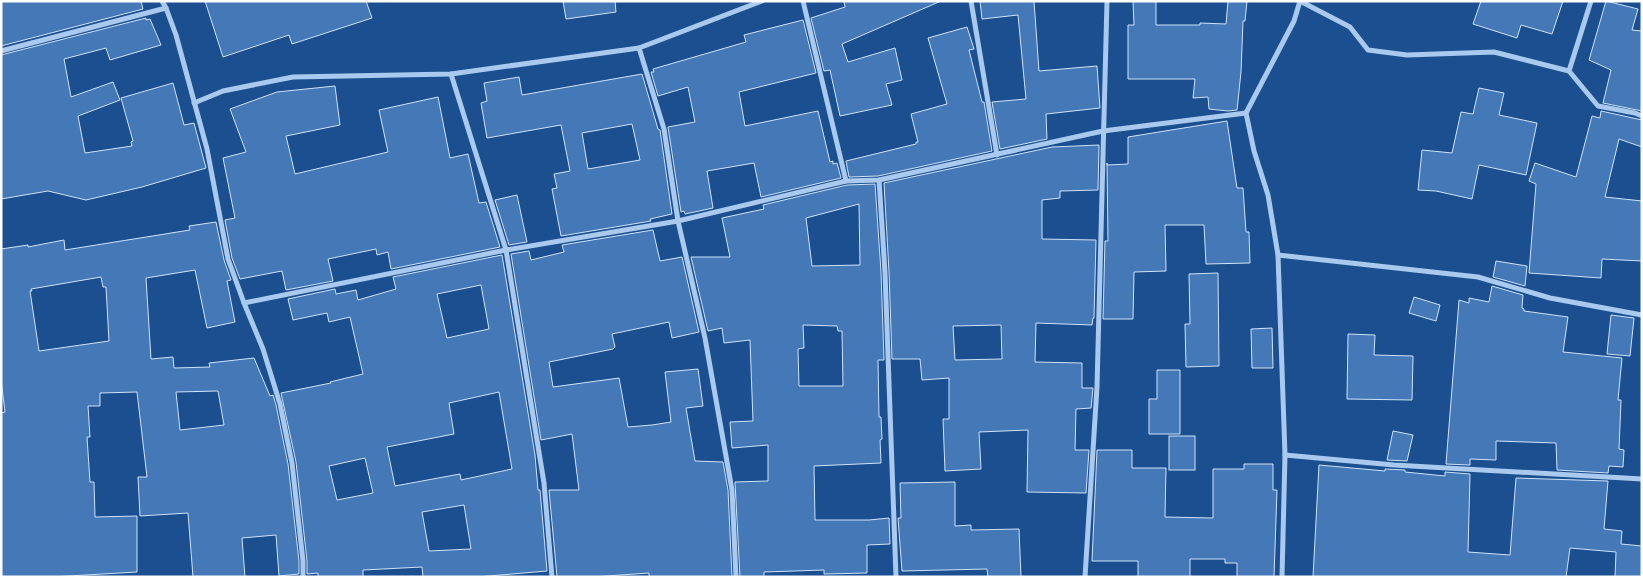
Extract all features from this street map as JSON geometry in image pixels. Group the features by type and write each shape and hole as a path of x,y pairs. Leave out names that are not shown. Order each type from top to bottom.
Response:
{"street":[{"path":"162,1 176,35 208,149 228,259 263,349 280,404 292,463 303,561 302,577"},
{"path":"194,103 223,91 293,77 451,74 639,48 762,1"},
{"path":"803,1 846,181"},
{"path":"971,1 997,155"},
{"path":"1085,577 1097,387 1107,1"},
{"path":"1282,577 1285,455 1278,255 1268,195 1254,151 1246,113 1294,21 1300,1 1350,27 1368,50 1406,55 1494,52 1569,71 1598,106 1642,116"},
{"path":"1569,71 1590,1"},
{"path":"1,51 166,8"},
{"path":"639,48 664,129 678,221 705,338 732,490 736,577"},
{"path":"451,74 506,250 544,483 552,577"},
{"path":"244,304 506,250 678,221 846,181 879,180 1103,131 1246,113"},
{"path":"879,180 885,272 896,577"},
{"path":"1278,255 1478,277 1550,298 1642,315"},
{"path":"1285,455 1394,465 1642,479"}],"building":[{"path":"1,1 141,1 143,9 1,46"},
{"path":"205,1 366,1 372,18 292,44 289,35 223,57"},
{"path":"563,1 615,1 616,12 566,19"},
{"path":"844,1 941,1 842,44 848,62 895,48 902,80 886,84 892,105 840,116 830,70 824,71 811,18 845,7"},
{"path":"980,1 1034,1 1039,71 1097,66 1100,108 1046,114 1047,139 1000,149 992,102 1026,99 1018,15 982,19"},
{"path":"1133,1 1156,1 1156,25 1200,25 1200,23 1226,24 1228,1 1247,1 1245,21 1243,21 1237,110 1209,109 1208,97 1193,98 1195,79 1128,79 1128,25 1134,25"},
{"path":"1481,1 1563,1 1552,34 1521,25 1517,38 1473,24"},
{"path":"1606,1 1638,9 1632,30 1642,31 1642,111 1603,103 1611,70 1589,60"},
{"path":"146,18 146,20 150,19 161,45 110,60 106,48 64,59 71,97 113,82 120,100 78,116 85,153 132,146 131,142 133,141 121,98 173,83 184,125 194,123 206,168 142,187 86,200 48,191 1,199 1,55"},
{"path":"803,20 816,73 739,92 745,126 818,111 830,162 833,161 833,164 837,163 841,178 761,197 754,163 707,171 713,208 685,214 684,211 681,212 668,127 695,122 688,87 658,96 651,72 654,72 653,69 746,42 744,35"},
{"path":"967,27 974,49 969,50 982,102 984,102 992,151 878,176 849,177 846,161 918,142 911,114 947,104 928,38"},
{"path":"642,74 658,129 660,130 672,214 650,219 651,221 561,236 552,189 557,188 554,174 570,171 561,125 487,138 481,103 487,101 484,83 519,77 522,95","holes":["632,124 640,160 588,169 582,133"]},
{"path":"335,86 340,125 286,136 295,174 388,152 379,110 438,97 450,158 468,154 479,203 486,202 500,247 391,269 388,252 377,255 376,249 328,259 333,281 286,290 282,271 240,279 232,258 225,220 235,218 223,158 246,152 230,109 277,92"},
{"path":"1479,88 1504,93 1499,115 1537,123 1526,175 1479,165 1472,199 1436,191 1418,190 1422,150 1452,153 1461,112 1473,114"},
{"path":"1601,111 1642,120 1642,147 1619,139 1605,197 1642,201 1642,261 1602,259 1601,278 1529,273 1536,184 1529,181 1535,163 1576,177 1592,116 1600,118"},
{"path":"1227,121 1237,188 1243,188 1246,232 1249,232 1250,263 1206,264 1204,225 1165,225 1166,271 1134,272 1133,319 1103,319 1105,241 1108,241 1107,165 1128,164 1128,137"},
{"path":"1099,145 1098,190 1060,191 1060,198 1042,200 1042,239 1096,240 1094,318 1092,325 1036,323 1035,362 1082,363 1082,388 1093,388 1091,408 1076,409 1075,450 1089,450 1086,493 1027,492 1028,430 979,432 981,469 945,471 943,419 949,419 949,378 922,380 920,359 892,359 884,183 1052,147","holes":["1001,325 1002,359 955,360 953,326"]},
{"path":"875,184 884,360 878,360 879,417 881,417 882,439 880,440 881,463 814,466 815,520 889,518 890,544 867,545 867,573 824,574 824,570 764,572 764,577 740,577 735,482 768,481 768,445 732,448 730,422 753,421 750,340 724,343 722,328 708,331 691,257 730,257 722,218 764,209 763,205 847,185","holes":["859,204 860,265 812,266 806,218","803,325 837,326 838,331 842,331 843,386 799,386 798,349 804,348"]},
{"path":"517,195 527,242 509,245 495,200"},
{"path":"216,222 224,260 231,280 227,281 235,322 207,328 195,270 146,278 151,359 173,357 174,368 210,367 209,363 254,358 270,396 273,395 276,405 288,464 299,574 279,576 276,535 242,538 245,577 193,577 188,513 140,516 138,477 147,477 137,392 100,393 100,406 88,406 90,437 87,437 90,482 94,482 95,517 137,516 137,572 51,577 1,577 1,413 5,412 1,380 1,249 28,245 28,247 64,240 65,250 190,230 189,226","holes":["101,277 103,287 106,287 109,341 39,351 31,289","218,391 224,425 180,430 176,392"]},
{"path":"653,230 660,261 682,257 699,332 672,338 669,322 612,334 615,347 613,349 549,362 553,387 619,378 628,427 652,425 671,422 665,372 698,369 703,406 686,408 695,461 723,462 728,490 732,577 649,577 649,573 592,577 557,577 549,490 579,490 572,434 541,440 511,254 529,251 531,260 564,252 562,245"},
{"path":"502,255 535,455 538,490 540,490 547,571 477,577 423,577 422,567 363,570 363,577 318,577 318,573 307,574 296,462 281,393 331,383 363,374 350,317 329,322 327,313 293,320 288,299 335,289 336,294 356,290 358,300 396,289 393,277","holes":["481,285 489,329 447,338 437,294","499,392 512,469 461,480 460,474 395,486 387,447 454,434 449,403","365,458 373,493 337,500 329,466","464,505 471,549 429,551 422,512"]},
{"path":"1496,261 1527,266 1525,286 1493,277"},
{"path":"1218,273 1219,366 1186,367 1185,324 1190,324 1189,274"},
{"path":"1492,286 1523,295 1522,308 1524,311 1568,317 1563,352 1622,358 1618,400 1621,400 1619,449 1624,450 1623,467 1609,466 1608,473 1557,470 1556,443 1496,441 1496,460 1470,459 1470,465 1446,464 1459,300 1469,303 1469,298 1489,302"},
{"path":"1414,297 1440,305 1436,321 1409,313"},
{"path":"1611,315 1634,318 1630,356 1607,354"},
{"path":"1272,328 1273,368 1252,368 1251,329"},
{"path":"1348,334 1375,335 1374,355 1413,356 1412,400 1347,399"},
{"path":"1157,370 1180,370 1180,434 1149,434 1149,399 1157,399"},
{"path":"1393,431 1413,435 1407,461 1387,460"},
{"path":"1169,436 1195,436 1195,470 1169,470"},
{"path":"1097,450 1132,450 1132,468 1166,468 1165,517 1213,518 1213,469 1244,469 1244,464 1273,464 1273,490 1277,490 1274,577 1237,577 1237,563 1225,563 1225,559 1190,559 1190,577 1138,577 1138,561 1092,561"},
{"path":"1319,465 1385,471 1385,469 1405,470 1405,472 1445,476 1445,472 1470,474 1468,552 1510,555 1516,478 1608,481 1604,529 1622,531 1621,544 1642,546 1642,577 1615,577 1616,552 1570,548 1566,577 1313,577"},
{"path":"955,482 955,526 971,525 971,530 1019,529 1021,577 988,577 987,569 902,571 898,518 901,518 900,483"}]}
